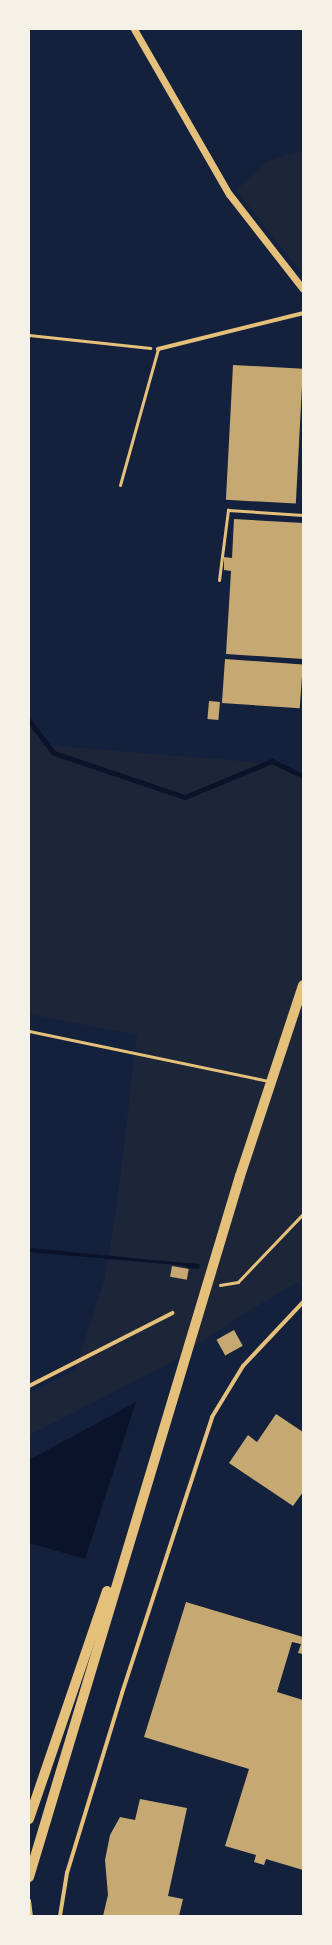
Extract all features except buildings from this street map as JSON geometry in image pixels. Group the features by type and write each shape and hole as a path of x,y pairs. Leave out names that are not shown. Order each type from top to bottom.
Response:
{"main road":[{"path":"29,1876 208,1284 303,985"},
{"path":"29,1819 93,1628 138,1513"}],"street":[{"path":"134,29 229,194 303,289"},
{"path":"158,349 303,313"},
{"path":"60,1916 67,1873 120,1700 212,1417 243,1366 303,1302"},
{"path":"29,1386 172,1313"}],"lane":[{"path":"120,484 158,349"},
{"path":"219,580 228,510 303,515"},
{"path":"29,1031 271,1082"},
{"path":"29,1900 32,1916"}],"path":[{"path":"29,335 158,349"},
{"path":"208,1284 227,1286 238,1282 303,1214"}],"shaded area":[{"path":"303,151 303,275 236,190 268,161"},
{"path":"29,718 42,745 267,763 303,776 303,1279 240,1316 165,1366 29,1435 29,1393 75,1370 104,1281 117,1204 137,1035 29,1014"},
{"path":"29,1248 195,1264 194,1267 29,1252"},
{"path":"136,1402 85,1559 29,1543 29,1460"}],"waterway":[{"path":"29,720 54,753 185,797 272,761 303,776"},
{"path":"188,1265 197,1266"}]}
